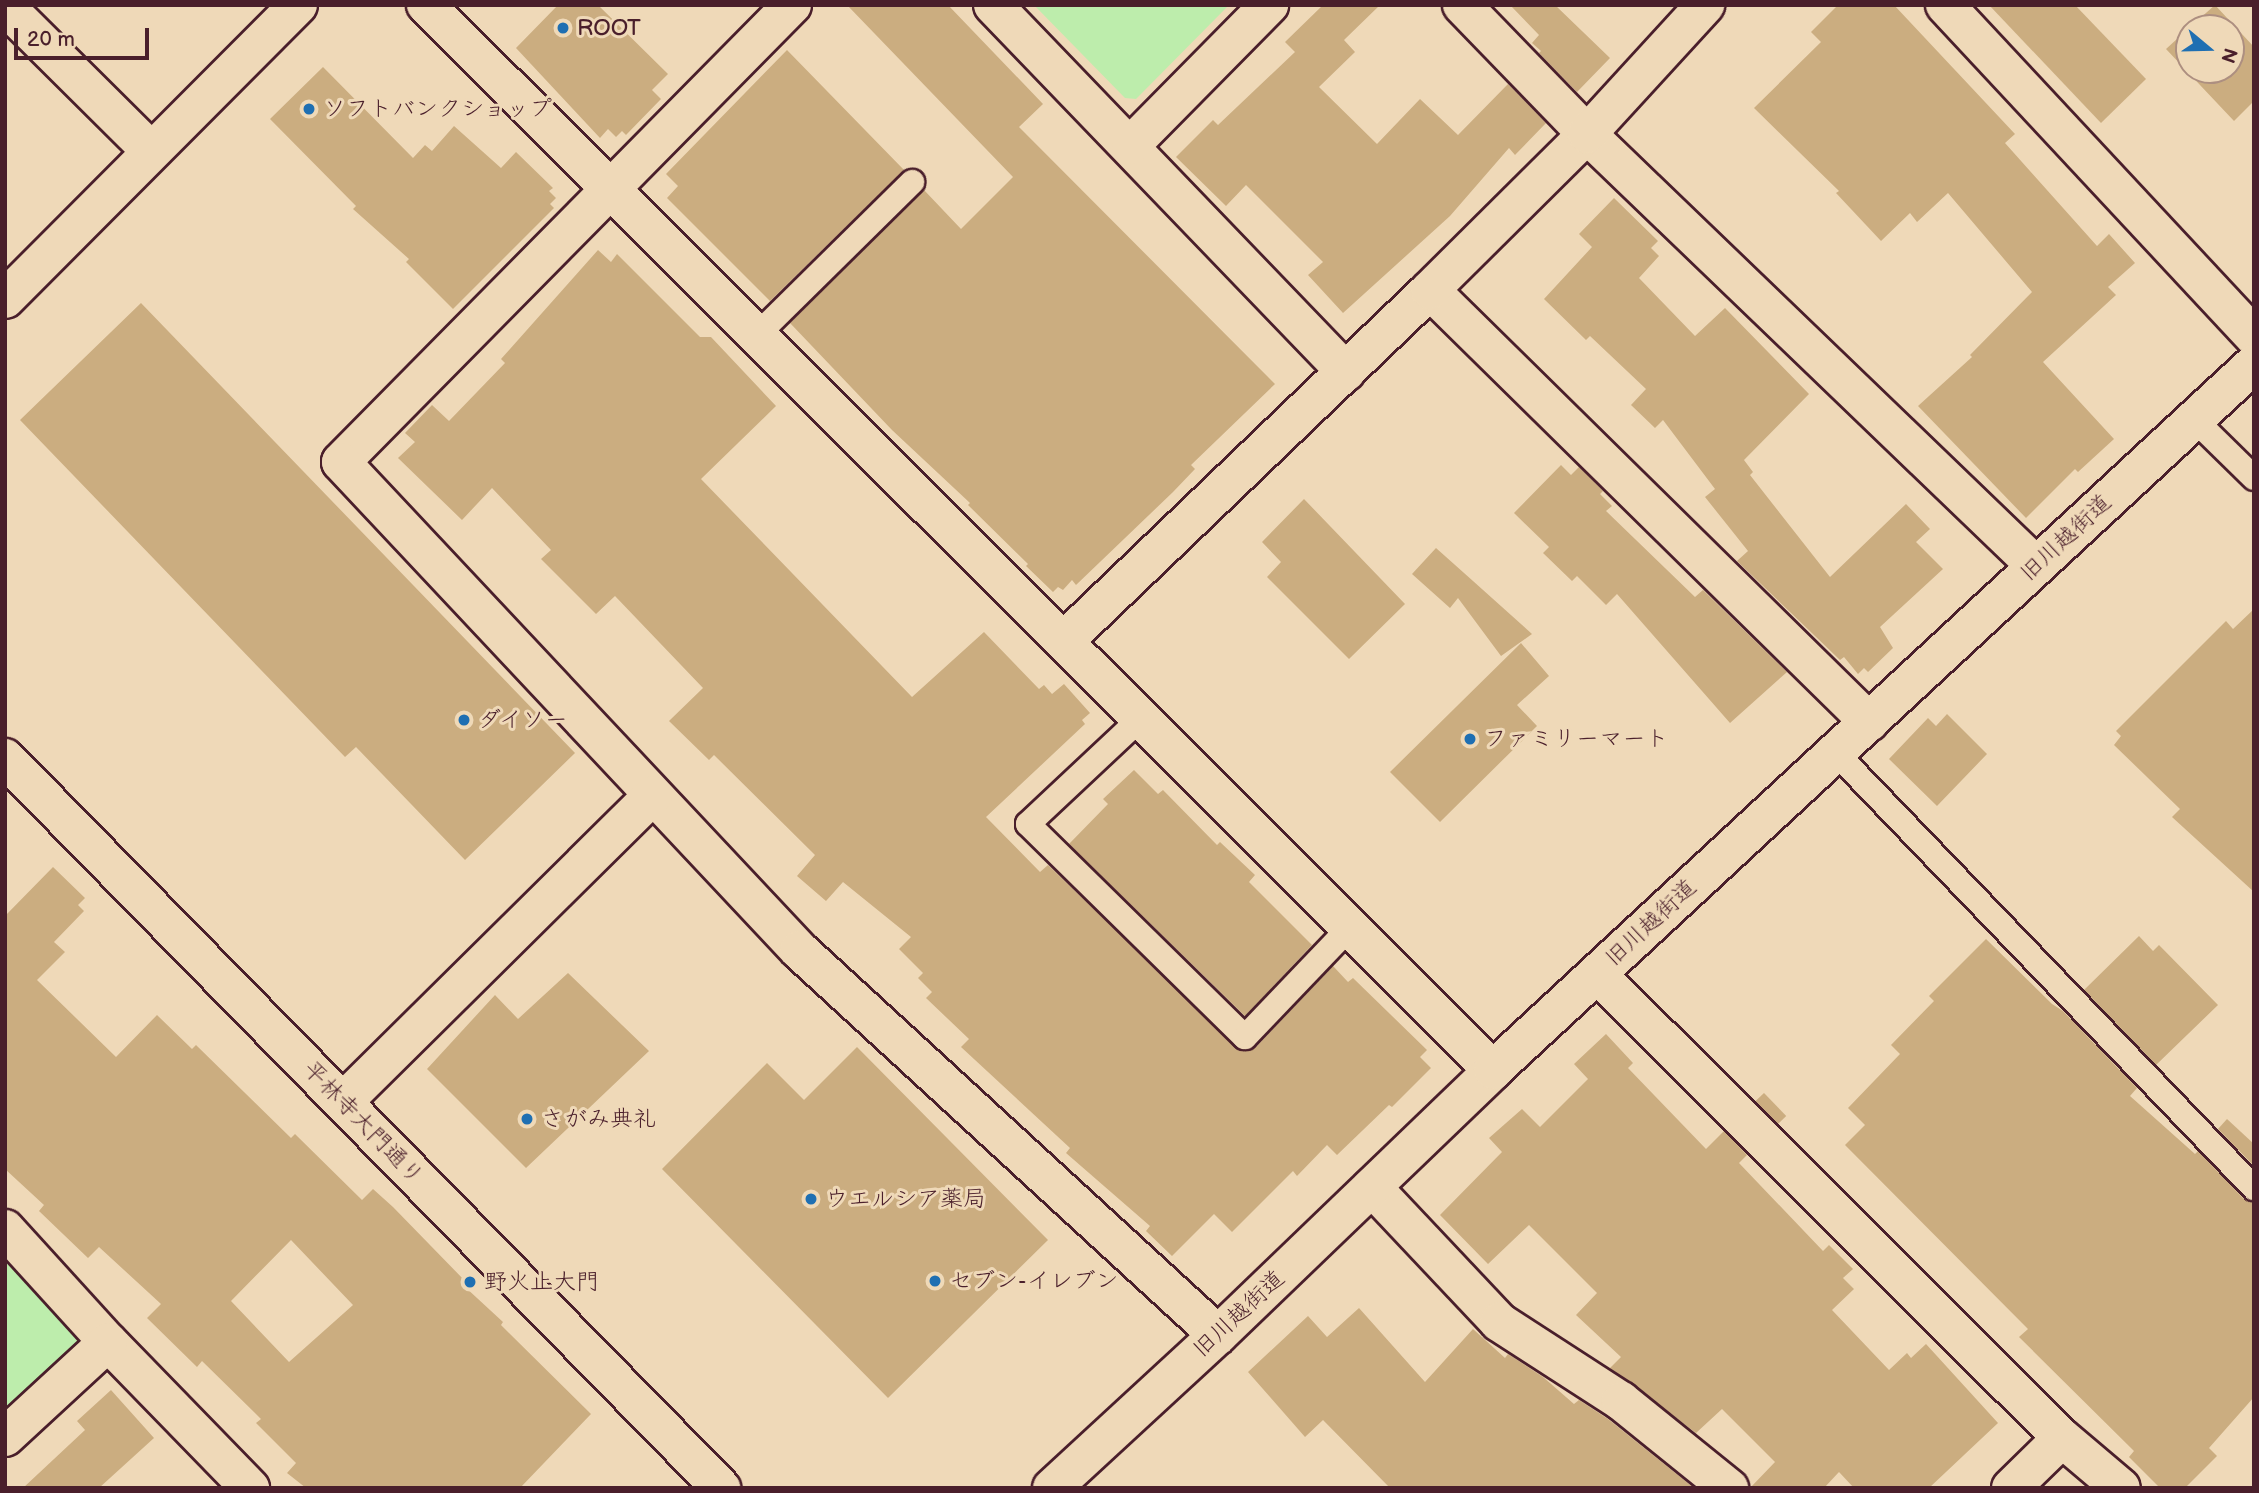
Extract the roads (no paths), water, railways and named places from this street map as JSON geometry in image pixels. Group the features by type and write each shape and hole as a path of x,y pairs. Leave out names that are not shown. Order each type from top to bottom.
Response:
{"street":[{"path":"5,5 150,150"},
{"path":"5,299 150,150 298,5"},
{"path":"426,5 1493,1070"},
{"path":"792,5 341,462 799,950 1218,1335"},
{"path":"993,5 1131,145 1346,372"},
{"path":"1131,145 1269,5"},
{"path":"1462,5 1587,134 2036,566"},
{"path":"1064,641 1430,290 1587,134 1705,5"},
{"path":"1945,5 2254,336"},
{"path":"1430,290 1869,722"},
{"name":"旧川越街道","path":"1052,1488 1218,1335 1493,1070 2254,364"},
{"name":"平林寺大門通り","path":"5,758 721,1488"},
{"path":"343,1102 653,795"},
{"path":"1597,974 2062,1438 2121,1488"},
{"path":"1372,1187 1499,1322 1620,1401 1729,1488"},
{"path":"5,1229 108,1342 250,1488"},
{"path":"5,1437 108,1342"},
{"path":"2011,1488 2062,1438"}],"lane":[{"path":"757,335 912,182"},
{"path":"2194,419 2254,478"},
{"path":"1141,718 1028,824 1245,1037 1350,927"},
{"path":"1835,752 2254,1188"}],"place":[{"name":"ROOT","path":"563,28"},
{"name":"ソフトバンクショップ","path":"309,109"},
{"name":"ダイソー","path":"464,720"},
{"name":"ファミリーマート","path":"1470,739"},
{"name":"さがみ典礼","path":"527,1119"},
{"name":"ウエルシア薬局","path":"811,1199"},
{"name":"セブン-イレブン","path":"935,1281"},
{"name":"野火止大門","path":"470,1282"}]}
